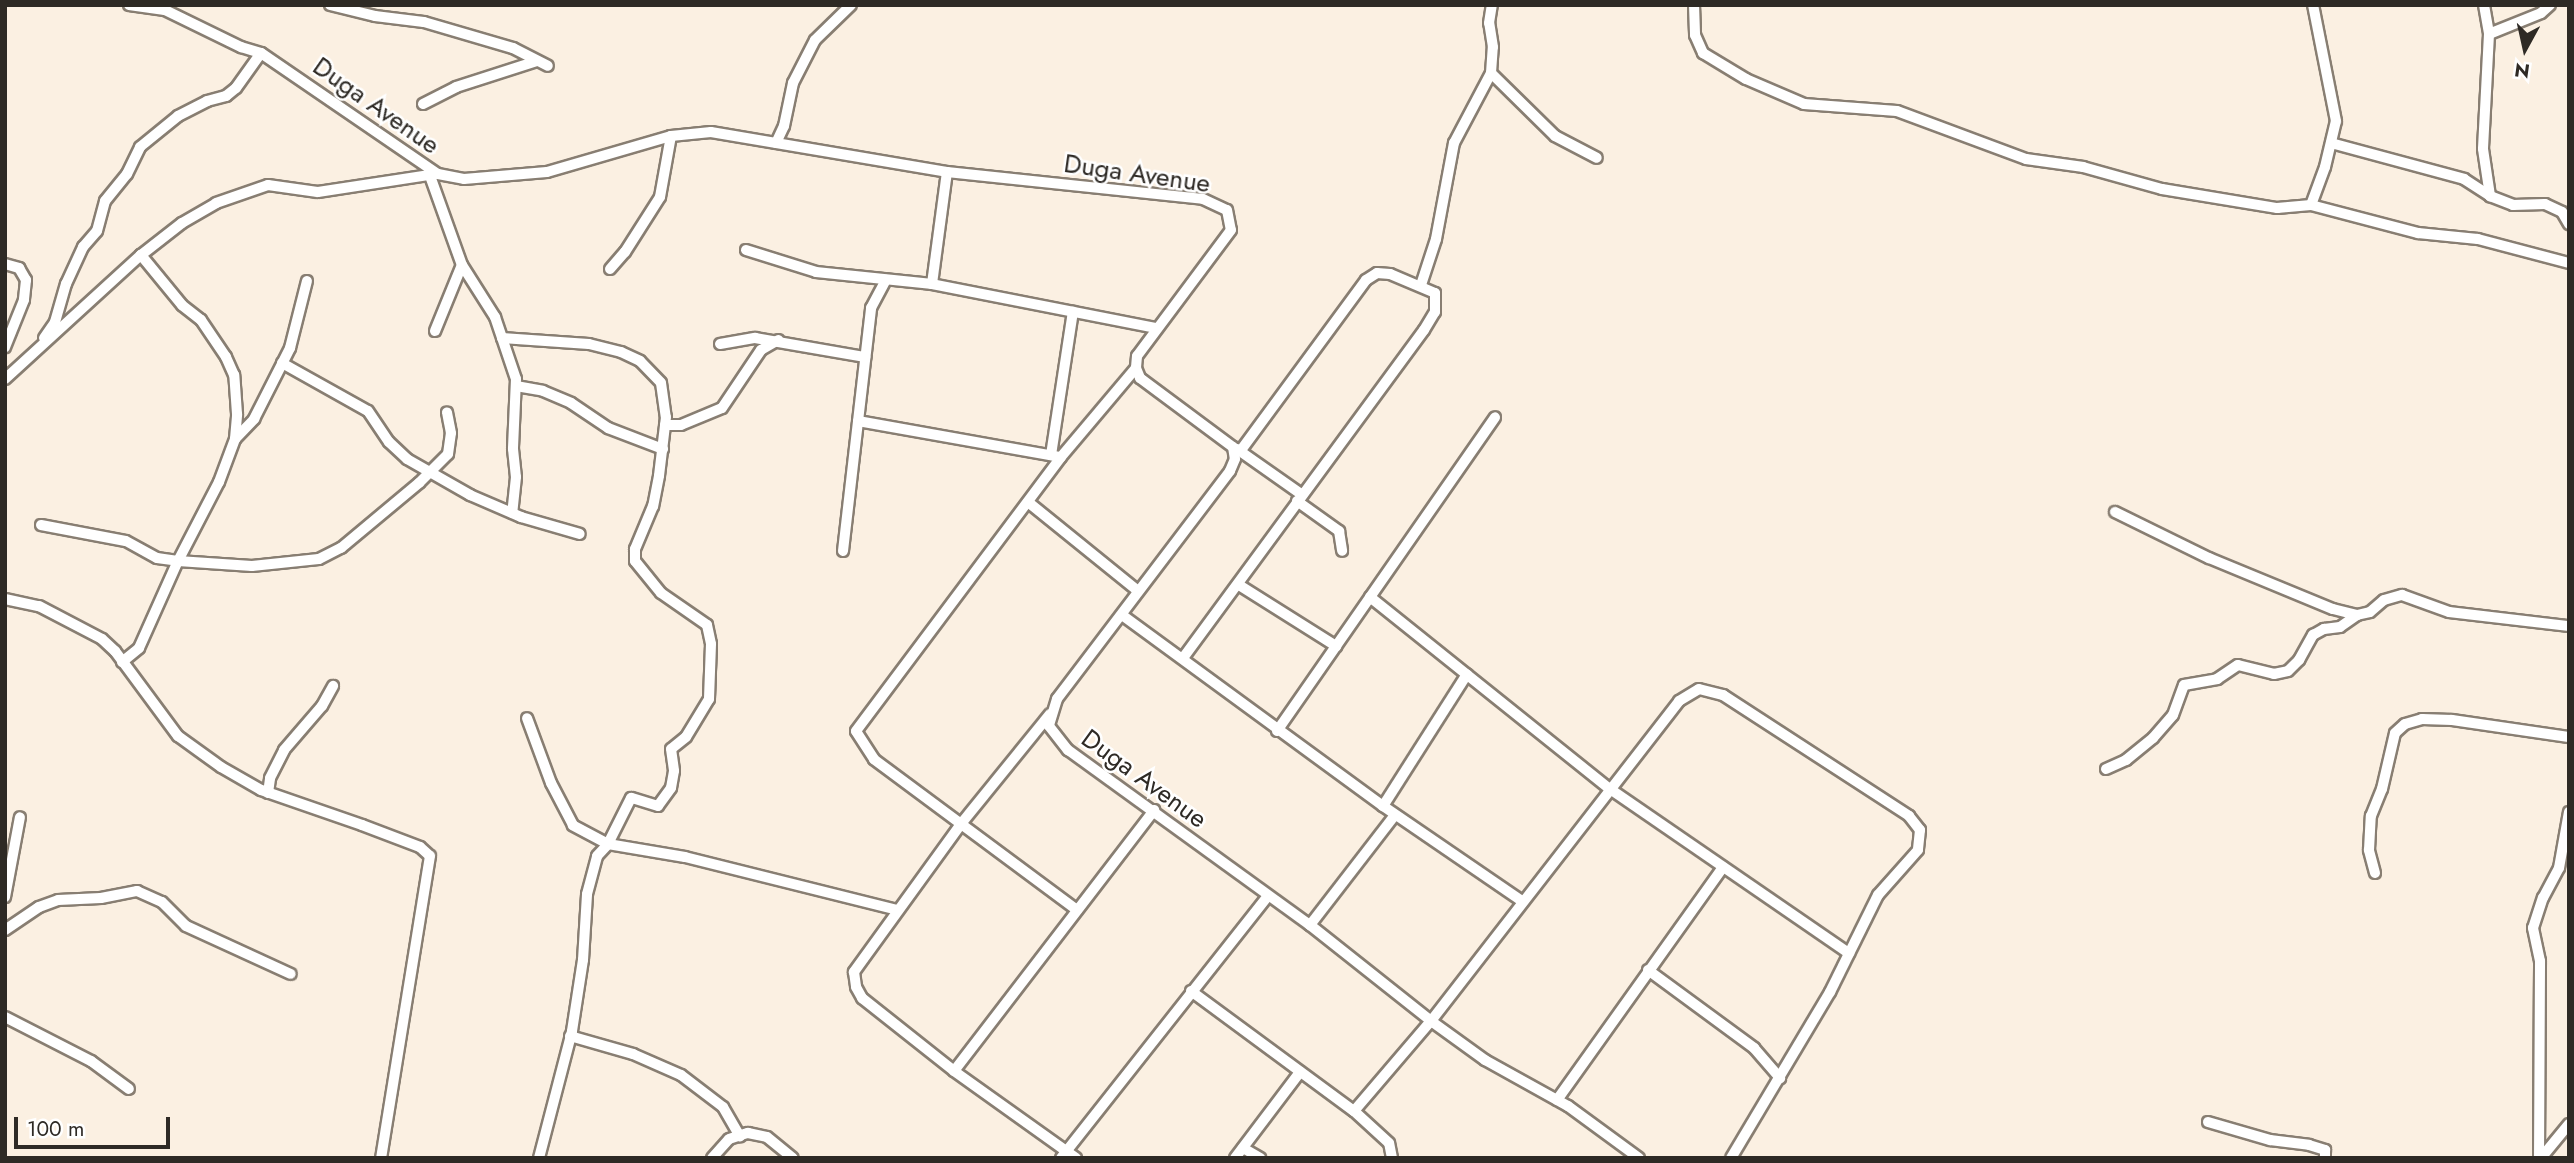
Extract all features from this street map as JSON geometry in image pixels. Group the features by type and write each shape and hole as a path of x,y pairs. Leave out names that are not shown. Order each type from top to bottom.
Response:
{"street":[{"name":"Duga Avenue","path":"129,5 165,10 241,47 261,53 433,174 464,179 547,172 671,136 711,132 947,172 1203,199 1227,209 1231,230 1157,328 1138,356 1136,368 1056,456 1028,502 856,731 874,759 961,824"},
{"path":"330,5 375,16 424,22 513,48 548,66"},
{"path":"776,143 784,126 793,83 815,40 851,5"},
{"path":"1421,285 1436,239 1454,143 1492,73 1493,47 1489,23 1492,5"},
{"path":"1693,5 1695,36 1703,53 1746,79 1804,104 1897,111 2026,159 2084,167 2162,189 2277,208 2311,205 2418,233 2478,239 2565,263 2569,253"},
{"path":"2311,205 2336,121 2314,5"},
{"path":"2484,5 2489,34 2483,149 2490,196"},
{"path":"2489,34 2542,13 2550,5"},
{"path":"37,350 55,322 66,284 83,247 97,231 105,201 127,174 140,147 178,116 207,101 226,96 236,88 261,53"},
{"path":"423,104 456,87 537,61"},
{"path":"1492,73 1555,136 1597,158"},
{"path":"610,269 625,252 660,197 671,136"},
{"path":"2331,143 2464,179 2490,196 2513,205 2544,204 2562,212 2569,224"},
{"path":"932,284 947,172"},
{"path":"6,376 142,255 182,223 216,203 252,188 268,185 318,192 349,190 433,174 462,265 495,317 516,386 513,449 516,477 512,513"},
{"path":"746,250 816,272 932,284 1157,328"},
{"path":"122,662 139,648 178,561 219,482 235,439 237,390 226,357 201,320 182,305 142,255"},
{"path":"5,264 19,268 26,280 24,300 5,347"},
{"path":"435,331 462,265"},
{"path":"1076,1158 1063,1154 862,998 856,987 855,972 961,824 1050,714 1057,699 1230,471 1237,449 1366,280 1377,273 1421,285 1435,293 1435,312 1183,659"},
{"path":"843,551 871,308 886,280"},
{"path":"235,439 254,419 290,348 307,281"},
{"path":"858,421 1056,456 1073,312"},
{"path":"502,338 589,344 621,352 640,361 661,383 665,425 663,449 653,506 635,550 635,561 661,593 707,625 711,644 709,699 686,737 671,749 674,771 671,788 658,806 631,798 608,844 597,856 587,894 583,960 570,1036 540,1158"},
{"path":"720,344 755,338 865,357"},
{"path":"665,425 681,425 722,408 761,350 778,341"},
{"path":"282,363 368,411 389,442 407,459 470,495 512,513 580,534"},
{"path":"1136,368 1140,378 1237,449 1339,531 1342,551"},
{"path":"516,386 543,391 571,403 608,428 663,449"},
{"path":"41,525 127,541 157,558 178,561 252,565 319,559 341,548 448,454 451,445 447,412"},
{"path":"1277,731 1495,417"},
{"path":"1028,502 1138,591"},
{"path":"2115,512 2210,558 2333,609 2357,615"},
{"path":"1239,585 1336,646"},
{"path":"2106,769 2126,760 2153,738 2172,715 2184,685 2217,678 2238,665 2274,674 2288,671 2299,660 2313,635 2324,629 2340,627 2357,615 2370,612 2384,600 2402,595 2449,612 2569,626"},
{"path":"1370,597 1610,789 1849,953"},
{"path":"5,599 39,606 102,639 178,736 221,767 268,793 420,847 430,856 381,1158"},
{"path":"1122,615 1277,731 1522,901"},
{"path":"1383,806 1467,674"},
{"path":"268,793 270,778 284,750 322,706 333,687"},
{"path":"1354,1111 1431,1021 1679,701 1699,689 1723,695 1909,816 1920,830 1918,850 1878,895 1780,1078 1731,1158"},
{"name":"Duga Avenue","path":"1050,714 1049,726 1057,740 1310,925 1431,1021 1485,1060 1557,1100 1639,1158"},
{"path":"527,718 551,783 573,825 608,844 685,858 897,910"},
{"path":"2375,873 2369,850 2371,816 2382,789 2395,733 2405,724 2422,719 2452,720 2569,737"},
{"path":"954,1071 1154,810"},
{"path":"2540,1158 2540,961 2533,928 2536,914 2566,852 2569,812"},
{"path":"1310,925 1395,815"},
{"path":"5,897 20,817"},
{"path":"961,824 1077,910"},
{"path":"1557,1100 1723,867"},
{"path":"5,930 39,906 58,900 137,891 162,902 186,926 291,974"},
{"path":"1063,1154 1268,896"},
{"path":"1648,970 1754,1048 1780,1078"},
{"path":"1191,991 1354,1111 1389,1143 1392,1158"},
{"path":"5,1017 91,1061 129,1089"},
{"path":"570,1036 633,1055 681,1075 723,1107 740,1136"},
{"path":"1235,1158 1300,1072"},
{"path":"2208,1122 2270,1140 2309,1145 2325,1150 2325,1158"},
{"path":"2540,1158 2569,1124"},
{"path":"712,1158 729,1139 748,1133 768,1137 793,1158"},
{"path":"1243,1148 1260,1158"}]}
